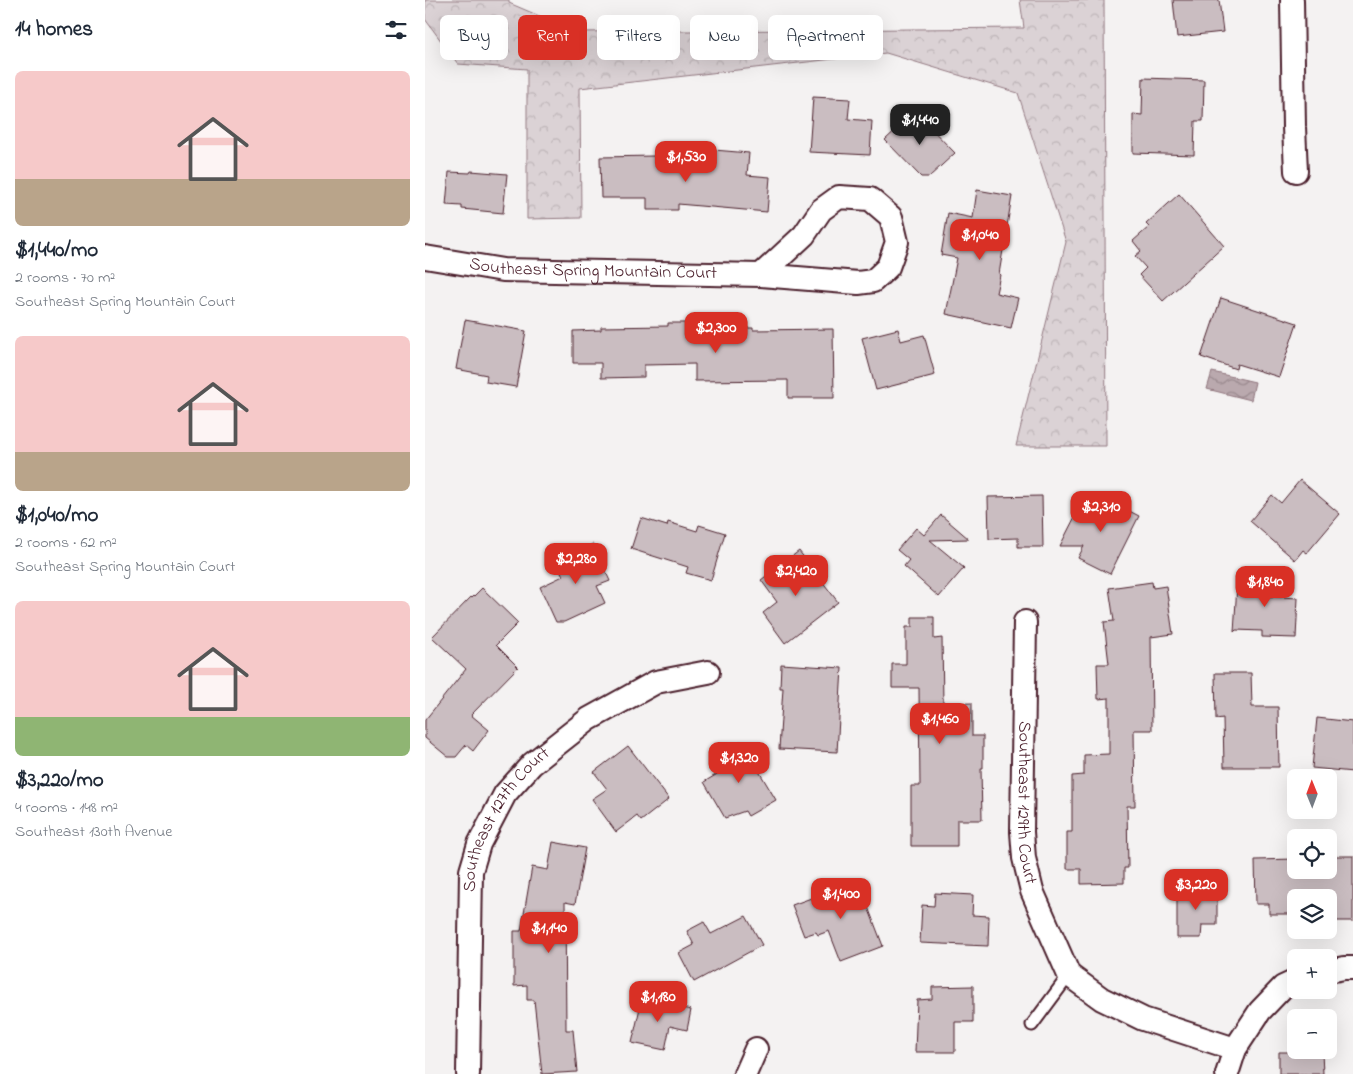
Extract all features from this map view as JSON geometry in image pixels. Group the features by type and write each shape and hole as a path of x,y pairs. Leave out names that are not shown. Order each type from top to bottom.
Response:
{"street":[{"path":"1291,0 1293,127 1296,171"},
{"name":"Southeast Spring Mountain Court","path":"425,257 503,270 761,275 858,283 873,281 888,267 897,242 891,217 871,199 839,197 821,210 804,235 761,275"},
{"name":"Southeast 129th Court","path":"1025,622 1022,832 1025,858 1032,891 1069,975"},
{"name":"Southeast 127th Court","path":"469,1074 471,871 479,844 505,794 532,764 589,719 656,682 708,672"},
{"path":"1337,969 1353,968"},
{"path":"1069,975 1102,999 1143,1018 1235,1049"},
{"path":"1227,1074 1235,1049 1260,1011 1287,985"},
{"path":"745,1074 755,1049"}],"lane":[{"path":"1032,1025 1069,975"}],"green space":[{"path":"425,0 509,0 509,3 537,15 518,15 518,60 587,60 587,32 597,32 597,60 680,60 680,31 690,31 690,60 758,60 758,30 768,30 768,60 825,60 580,88 581,218 527,219 527,69 458,64 455,60 508,60 508,15 440,15 440,39 425,19"},
{"path":"1020,0 1104,0 1106,446 1016,446 1066,242 1018,93 883,53 883,29 1024,28"}],"water":[{"path":"1212,372 1255,382 1251,400 1207,389"}],"building":[{"path":"1173,0 1219,0 1223,32 1177,37"},
{"path":"1143,78 1204,80 1203,121 1195,121 1194,155 1133,153 1133,114 1142,115"},
{"path":"813,97 850,99 848,119 872,121 870,155 809,152"},
{"path":"915,112 955,153 929,177 921,177 885,140"},
{"path":"714,150 749,153 747,175 770,177 767,212 678,204 678,210 647,210 647,198 601,198 600,157 666,157 666,167 712,171"},
{"path":"471,171 507,174 503,213 462,209 462,206 446,205 449,172 470,173"},
{"path":"977,190 1012,196 996,293 1018,298 1011,328 946,314 957,258 941,255 948,213 973,218"},
{"path":"1179,194 1224,246 1163,301 1139,275 1146,268 1135,256 1141,251 1133,241 1149,227 1146,224"},
{"path":"1221,298 1297,323 1279,377 1237,364 1236,369 1201,357"},
{"path":"465,320 526,331 516,387 486,382 487,375 456,369"},
{"path":"668,323 738,323 738,328 753,328 753,330 833,329 834,398 788,398 788,380 695,381 695,364 644,365 644,377 601,378 601,363 573,363 573,331 601,330 601,327 668,326"},
{"path":"898,329 901,341 924,335 935,375 876,390 862,338"},
{"path":"1300,480 1340,514 1307,553 1303,550 1295,560 1250,521 1272,495 1281,503"},
{"path":"1042,496 1043,547 1018,547 1018,538 989,539 988,497"},
{"path":"1085,497 1103,505 1106,499 1139,516 1110,574 1078,558 1084,546 1060,546"},
{"path":"941,515 969,539 930,540 964,568 939,597 904,566 909,560 897,550 916,528 924,535"},
{"path":"641,518 667,526 668,522 697,531 699,525 725,533 711,580 686,573 688,567 631,549"},
{"path":"593,544 610,581 597,586 605,603 564,622 556,622 540,587 563,576 556,561"},
{"path":"799,551 838,602 785,643 763,613 777,602 761,580"},
{"path":"1246,571 1284,573 1264,596 1298,598 1296,638 1262,637 1262,631 1236,630 1234,632 1237,585 1245,586"},
{"path":"1152,582 1153,588 1166,586 1173,634 1151,637 1152,730 1134,730 1135,806 1127,806 1128,868 1124,868 1124,883 1081,884 1081,869 1067,869 1067,832 1072,832 1072,776 1084,775 1084,755 1109,754 1109,698 1098,699 1097,664 1109,664 1104,622 1114,621 1109,588"},
{"path":"482,588 518,623 496,645 518,667 471,715 489,730 473,751 466,745 456,757 448,757 425,738 425,720 466,669 432,637"},
{"path":"912,617 934,617 934,639 942,638 943,704 972,703 972,736 983,736 983,768 981,768 982,820 957,820 957,846 911,846 911,786 920,786 919,688 892,688 892,664 906,664 906,627 912,627"},
{"path":"781,664 842,668 837,752 779,749 783,688 780,688"},
{"path":"1215,673 1251,673 1252,707 1278,707 1279,767 1224,767 1223,718 1216,719"},
{"path":"1317,718 1353,722 1353,772 1312,768"},
{"path":"741,741 776,800 748,816 745,811 725,818 704,782 724,770 716,756"},
{"path":"628,746 669,799 641,821 637,816 616,832 592,799 607,789 594,772"},
{"path":"553,842 585,848 575,904 565,902 566,1030 573,1030 577,1072 542,1074 534,1000 527,1000 527,985 514,986 514,931 521,931 532,867 548,870"},
{"path":"1337,856 1353,856 1353,921 1337,921 1337,889 1287,889 1287,914 1269,914 1269,904 1256,904 1255,860 1287,859 1287,879 1337,879"},
{"path":"858,881 883,946 841,962 829,931 818,935 816,932 804,936 792,905"},
{"path":"1177,888 1217,888 1217,925 1202,925 1201,938 1177,938"},
{"path":"935,893 973,895 972,915 989,916 988,946 920,943 922,905 934,906"},
{"path":"746,916 762,945 694,982 679,953 694,945 687,931 704,922 711,934"},
{"path":"973,986 973,1022 955,1022 955,1052 915,1052 917,1000 932,999 932,987"},
{"path":"642,999 691,1010 687,1030 670,1026 665,1050 632,1043"},
{"path":"1279,1052 1287,1052 1287,1059 1322,1059 1323,1074 1279,1074"}]}
